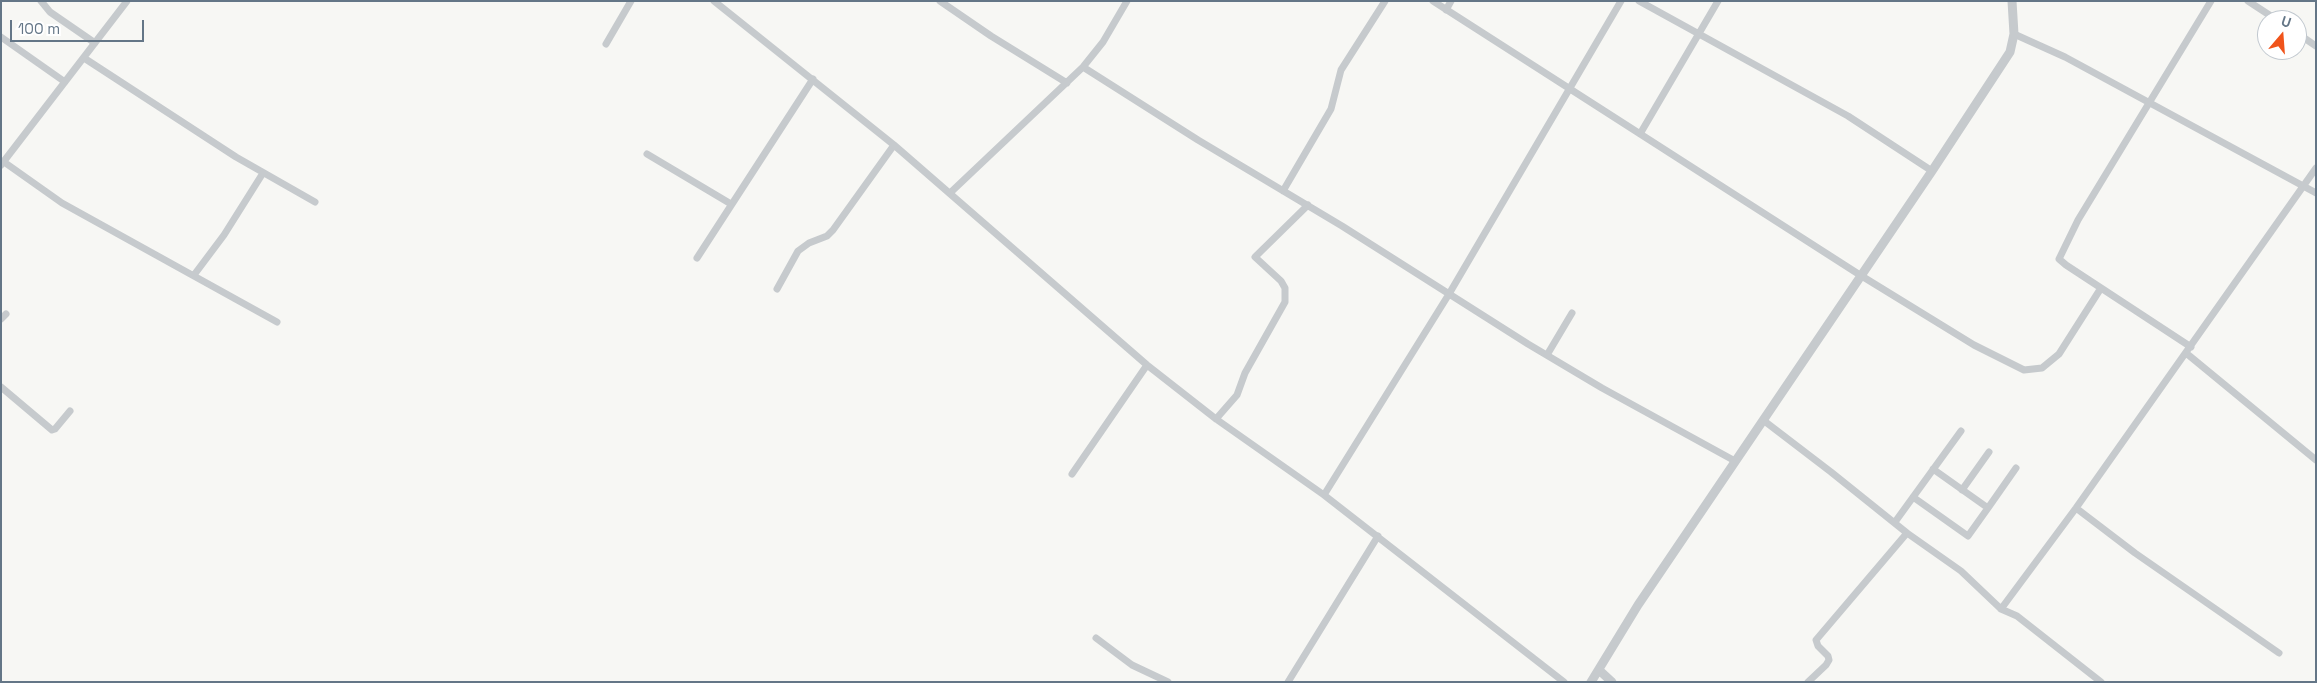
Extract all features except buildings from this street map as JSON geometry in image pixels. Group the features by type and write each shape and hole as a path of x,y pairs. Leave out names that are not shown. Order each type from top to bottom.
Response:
{"street":[{"path":"41,1 50,12 95,43"},
{"path":"127,1 2,164 62,203 277,322"},
{"path":"606,44 631,1"},
{"path":"940,1 984,32 1067,83"},
{"path":"950,193 1083,67 1103,42 1128,1"},
{"path":"1283,191 1331,109 1341,70 1385,1"},
{"path":"1433,1 1568,90 1860,275 1974,345 2024,370 2042,368 2058,354 2101,288"},
{"path":"1446,10 1451,1"},
{"path":"1324,495 1449,294 1622,1"},
{"path":"1639,1 1848,116 1932,172"},
{"path":"1640,134 1718,1"},
{"path":"1591,682 1638,605 1860,275 1932,172 2010,52 2014,34 2012,1"},
{"path":"2191,347 2066,265 2060,259 2061,252 2078,220 2211,1"},
{"path":"2248,1 2261,10"},
{"path":"717,2 894,145 1147,365 1216,418 1378,536 1564,682"},
{"path":"2014,34 2066,57 2316,193"},
{"path":"1,37 65,82"},
{"path":"84,58 263,173 315,202"},
{"path":"1083,67 1547,355 1735,461"},
{"path":"697,258 813,79"},
{"path":"777,289 798,251 809,243 827,236 833,230 894,145"},
{"path":"647,154 731,204"},
{"path":"2001,609 2191,347 2316,168"},
{"path":"194,275 224,235 263,173"},
{"path":"1216,418 1237,395 1245,373 1285,302 1285,288 1281,281 1256,257 1308,205"},
{"path":"1547,355 1572,313"},
{"path":"2186,353 2316,460"},
{"path":"1072,474 1147,365"},
{"path":"1,387 52,430 70,411"},
{"path":"1762,420 1907,533 1961,571 2001,609 2018,616 2100,682"},
{"path":"1895,522 1961,431"},
{"path":"1962,490 1989,452"},
{"path":"1913,497 1968,536 2016,468"},
{"path":"1934,469 1988,508"},
{"path":"2076,508 2135,553 2279,653"},
{"path":"1808,682 1829,660 1828,656 1818,646 1816,640 1907,533"},
{"path":"1288,682 1378,536"},
{"path":"1096,638 1132,665 1168,682"},
{"path":"1599,670 1612,682"}]}
